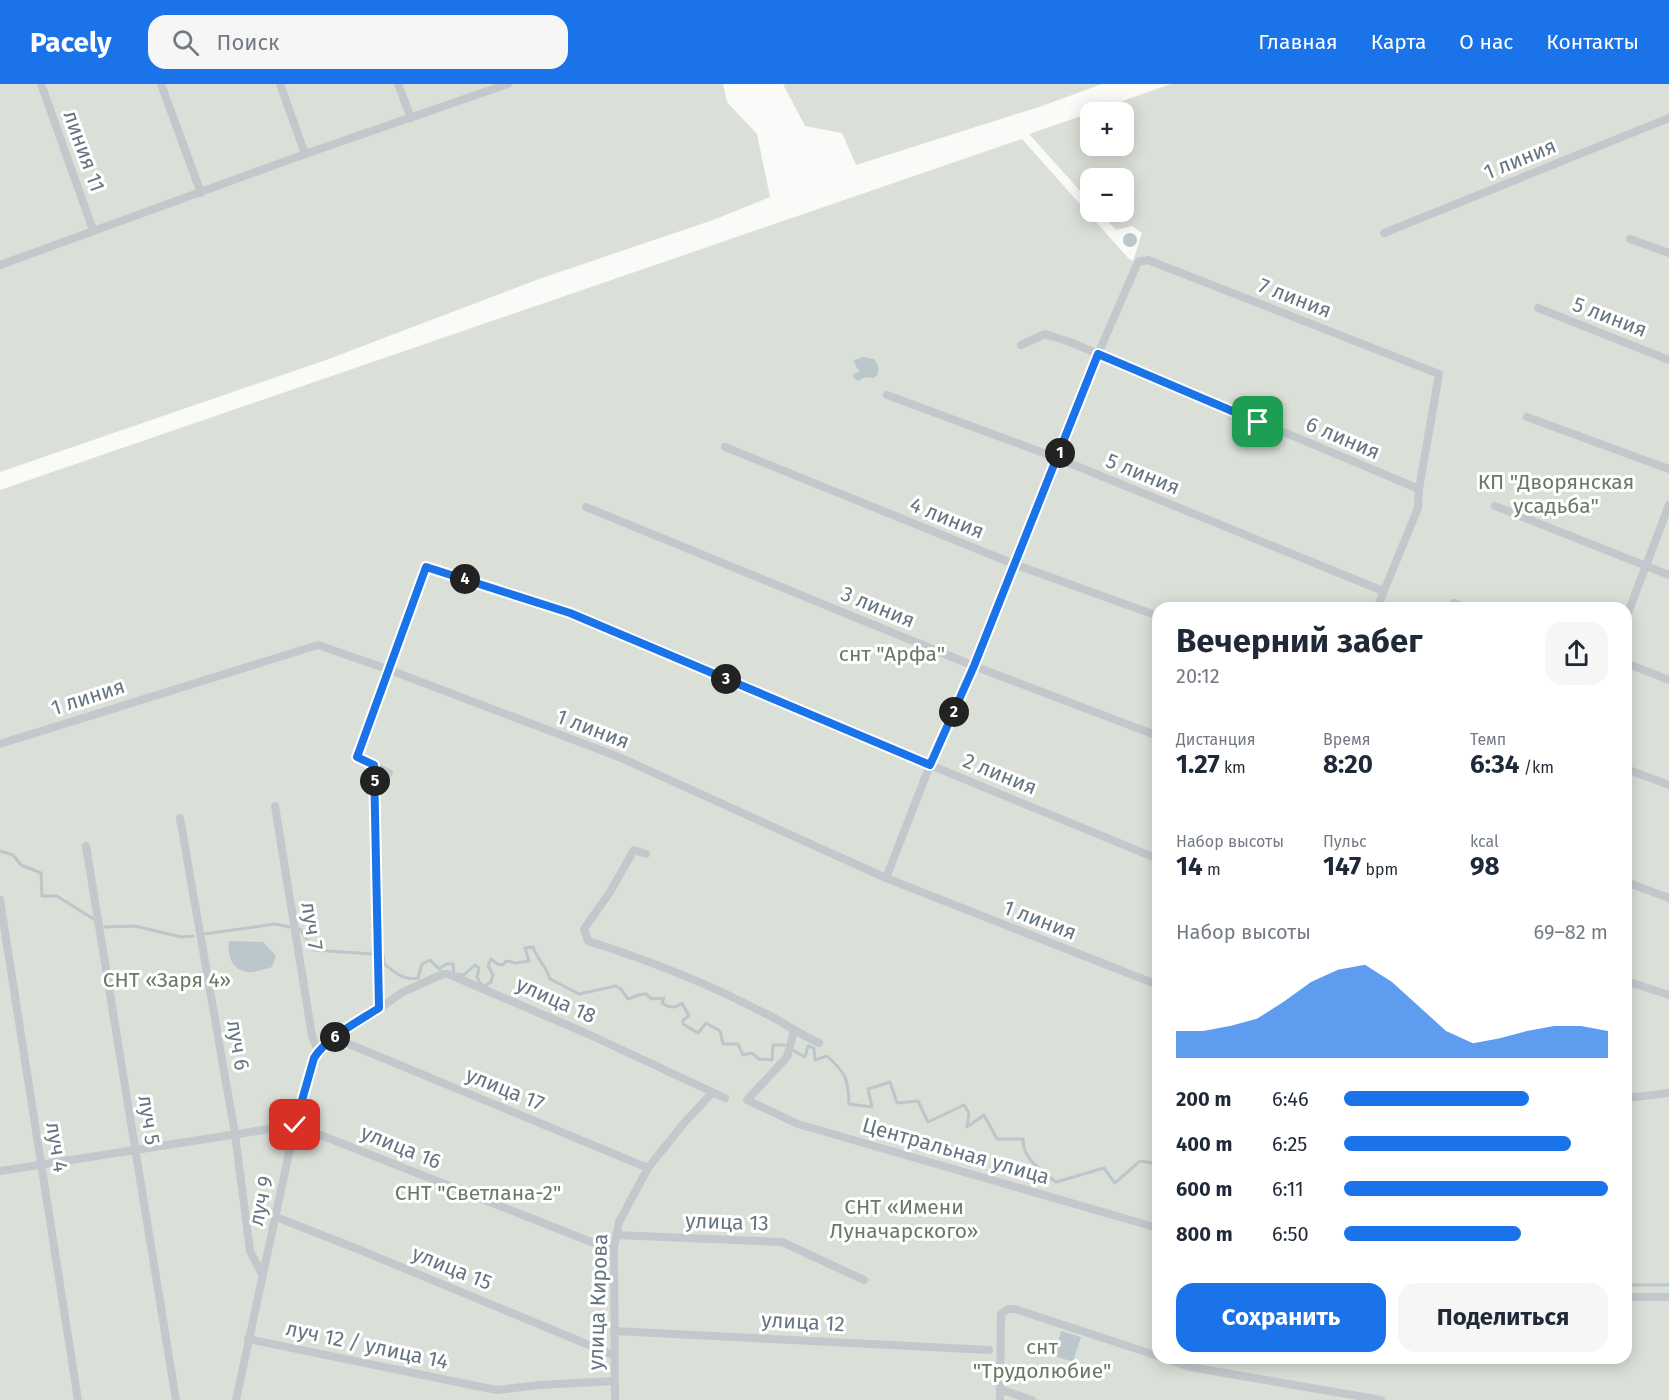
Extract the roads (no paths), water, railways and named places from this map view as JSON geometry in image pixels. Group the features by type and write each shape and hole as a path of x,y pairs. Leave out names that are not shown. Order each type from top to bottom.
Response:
{"street":[{"name":"линия 11","path":"41,84 93,230"},
{"path":"161,84 201,193"},
{"path":"280,84 305,154"},
{"path":"398,84 411,118"},
{"path":"0,265 305,154 508,84"},
{"name":"1 линия","path":"1384,233 1669,118"},
{"path":"1630,239 1669,253"},
{"name":"7 линия","path":"1098,354 1138,262 1148,260 1438,374 1419,489"},
{"name":"5 линия","path":"1538,308 1669,360"},
{"name":"6 линия","path":"1021,345 1045,334 1098,354 1419,489"},
{"path":"886,878 930,765 974,666 1098,354"},
{"name":"5 линия","path":"887,395 1057,459 1383,591"},
{"path":"1527,417 1669,469"},
{"name":"4 линия","path":"724,447 1014,564 1152,614"},
{"path":"1379,602 1418,508 1419,489"},
{"path":"1632,602 1669,505"},
{"path":"1495,506 1669,575"},
{"name":"3 линия","path":"586,507 974,666 1152,734"},
{"name":"2 линия","path":"387,669 426,567 570,613 1152,857"},
{"name":"1 линия","path":"0,744 318,645 619,758 886,878 1152,983"},
{"path":"1632,665 1669,680"},
{"path":"387,669 357,757 389,773"},
{"path":"318,1052 354,1023 382,1007 374,765"},
{"path":"1632,771 1669,785"},
{"name":"луч 7","path":"275,806 312,1036 318,1052"},
{"name":"луч 6","path":"180,818 235,1134 250,1251 263,1276"},
{"name":"луч 5","path":"86,846 176,1400"},
{"path":"646,854 634,850 610,892 584,929 588,940 655,962 764,1012 794,1031 819,1043"},
{"path":"1632,884 1669,898"},
{"name":"луч 4","path":"0,900 78,1400"},
{"name":"улица 18","path":"382,1007 402,992 443,974 448,974 588,1034 712,1093"},
{"path":"1632,983 1669,995"},
{"name":"Центральная улица","path":"794,1031 787,1057 747,1100 798,1124 1152,1226"},
{"name":"улица 17","path":"349,1044 648,1167"},
{"name":"луч 9","path":"236,1400 295,1125 314,1058 318,1052"},
{"path":"712,1093 724,1098"},
{"name":"улица Кирова","path":"615,1400 614,1251 619,1222 648,1167 712,1093"},
{"path":"1632,1097 1669,1093"},
{"path":"0,1171 295,1125"},
{"name":"улица 16","path":"308,1130 614,1251"},
{"name":"улица 15","path":"276,1217 613,1354"},
{"name":"улица 13","path":"616,1235 782,1242 864,1280"},
{"path":"1632,1297 1669,1298"},
{"path":"1000,1400 1001,1314 1008,1310 1016,1309 1152,1354"},
{"name":"улица 12","path":"614,1331 989,1350"},
{"name":"луч 12 / улица 14","path":"248,1339 496,1390 540,1385 614,1382"},
{"path":"1181,1364 1381,1400"},
{"path":"1000,1389 1032,1400"}],"waterway":[{"path":"0,851 13,855 21,865 41,873 42,896 57,896 95,920"},
{"path":"204,934 275,924 290,927"},
{"path":"105,927 135,926 181,937 193,936"},
{"path":"300,929 314,950 373,954"},
{"path":"383,955 384,964 400,975 413,979 418,978 422,964 430,960 439,969 446,964 453,964 454,974 464,975 475,965 479,968 477,977 484,986 491,982 493,975 488,966 491,959 503,965 506,961 516,963 529,961 525,948 533,947 550,979 579,994 616,986 628,999 646,994 652,999 664,998 662,1003 670,1007 682,1003 689,1016 683,1020 683,1024 698,1033 706,1023 720,1031 723,1044 738,1044 743,1055 752,1053 759,1059 772,1060 773,1045 784,1045"},
{"path":"792,1050 805,1057 808,1046 814,1048 815,1060 827,1056 845,1077 849,1104 872,1107 868,1089 890,1082 897,1103 918,1101 928,1122 964,1105 969,1113 967,1127 984,1115 997,1139 1023,1139 1029,1158 1056,1182 1104,1168 1115,1183 1140,1161 1152,1163"},
{"path":"1632,1285 1669,1285"}],"park label":[{"name":"КП \"Дворянская усадьба\"","path":"1556,494"},
{"name":"снт \"Арфа\"","path":"892,654"},
{"name":"СНТ «Заря 4»","path":"167,980"},
{"name":"СНТ \"Светлана-2\"","path":"478,1193"},
{"name":"СНТ «Имени Луначарского»","path":"904,1219"},
{"name":"снт \"Трудолюбие\"","path":"1042,1359"}]}
